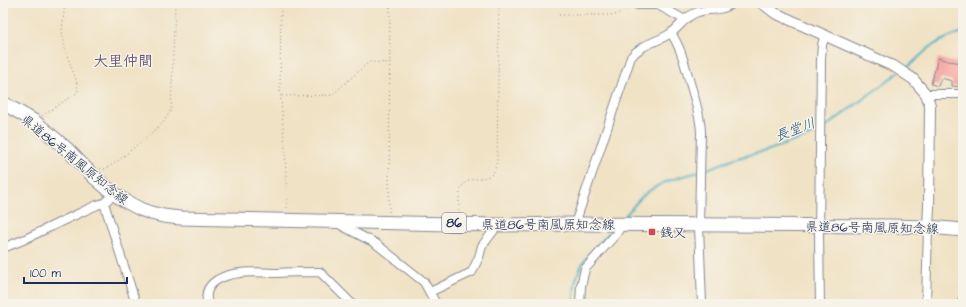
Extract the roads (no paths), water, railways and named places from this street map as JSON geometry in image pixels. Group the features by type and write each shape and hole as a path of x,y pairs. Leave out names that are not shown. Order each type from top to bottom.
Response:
{"main road":[{"name":"県道86号南風原知念線","path":"3,103 34,121 67,149 94,177 114,194 140,209 163,216 180,218 496,224 928,227 963,230"}],"street":[{"path":"575,224 631,57 641,48 671,34 685,20 697,12 725,8 734,3"},
{"path":"762,3 775,13 895,66 914,79 926,94 930,105 930,207 926,304"},
{"path":"636,4 658,5 685,20"},
{"path":"671,34 677,43 684,62 700,118 702,304"},
{"path":"820,304 819,226 821,59 822,45 825,35"},
{"path":"926,94 963,94"},
{"path":"3,248 104,203 114,194"},
{"path":"104,203 136,304"},
{"path":"340,221 342,226 375,243 424,282 436,304"},
{"path":"430,292 472,272 482,246 495,229 496,224"},
{"path":"580,304 580,286 585,269 616,234 622,225"},
{"path":"208,304 206,299 207,289 213,282 225,277 239,273 313,272 320,272 352,304"},
{"path":"961,304 963,299"}],"waterway":[{"name":"長堂川","path":"905,69 933,45 963,32"},
{"name":"長堂川","path":"823,129 898,73"},
{"name":"長堂川","path":"702,171 737,158 766,151 817,132"},
{"name":"長堂川","path":"623,218 650,190 663,183 698,172"},
{"name":"長堂川","path":"574,304 575,285 580,269 588,255 611,231"}],"place":[{"name":"銭又","path":"652,232"}],"district":[{"name":"大里仲間","path":"123,61"}]}
